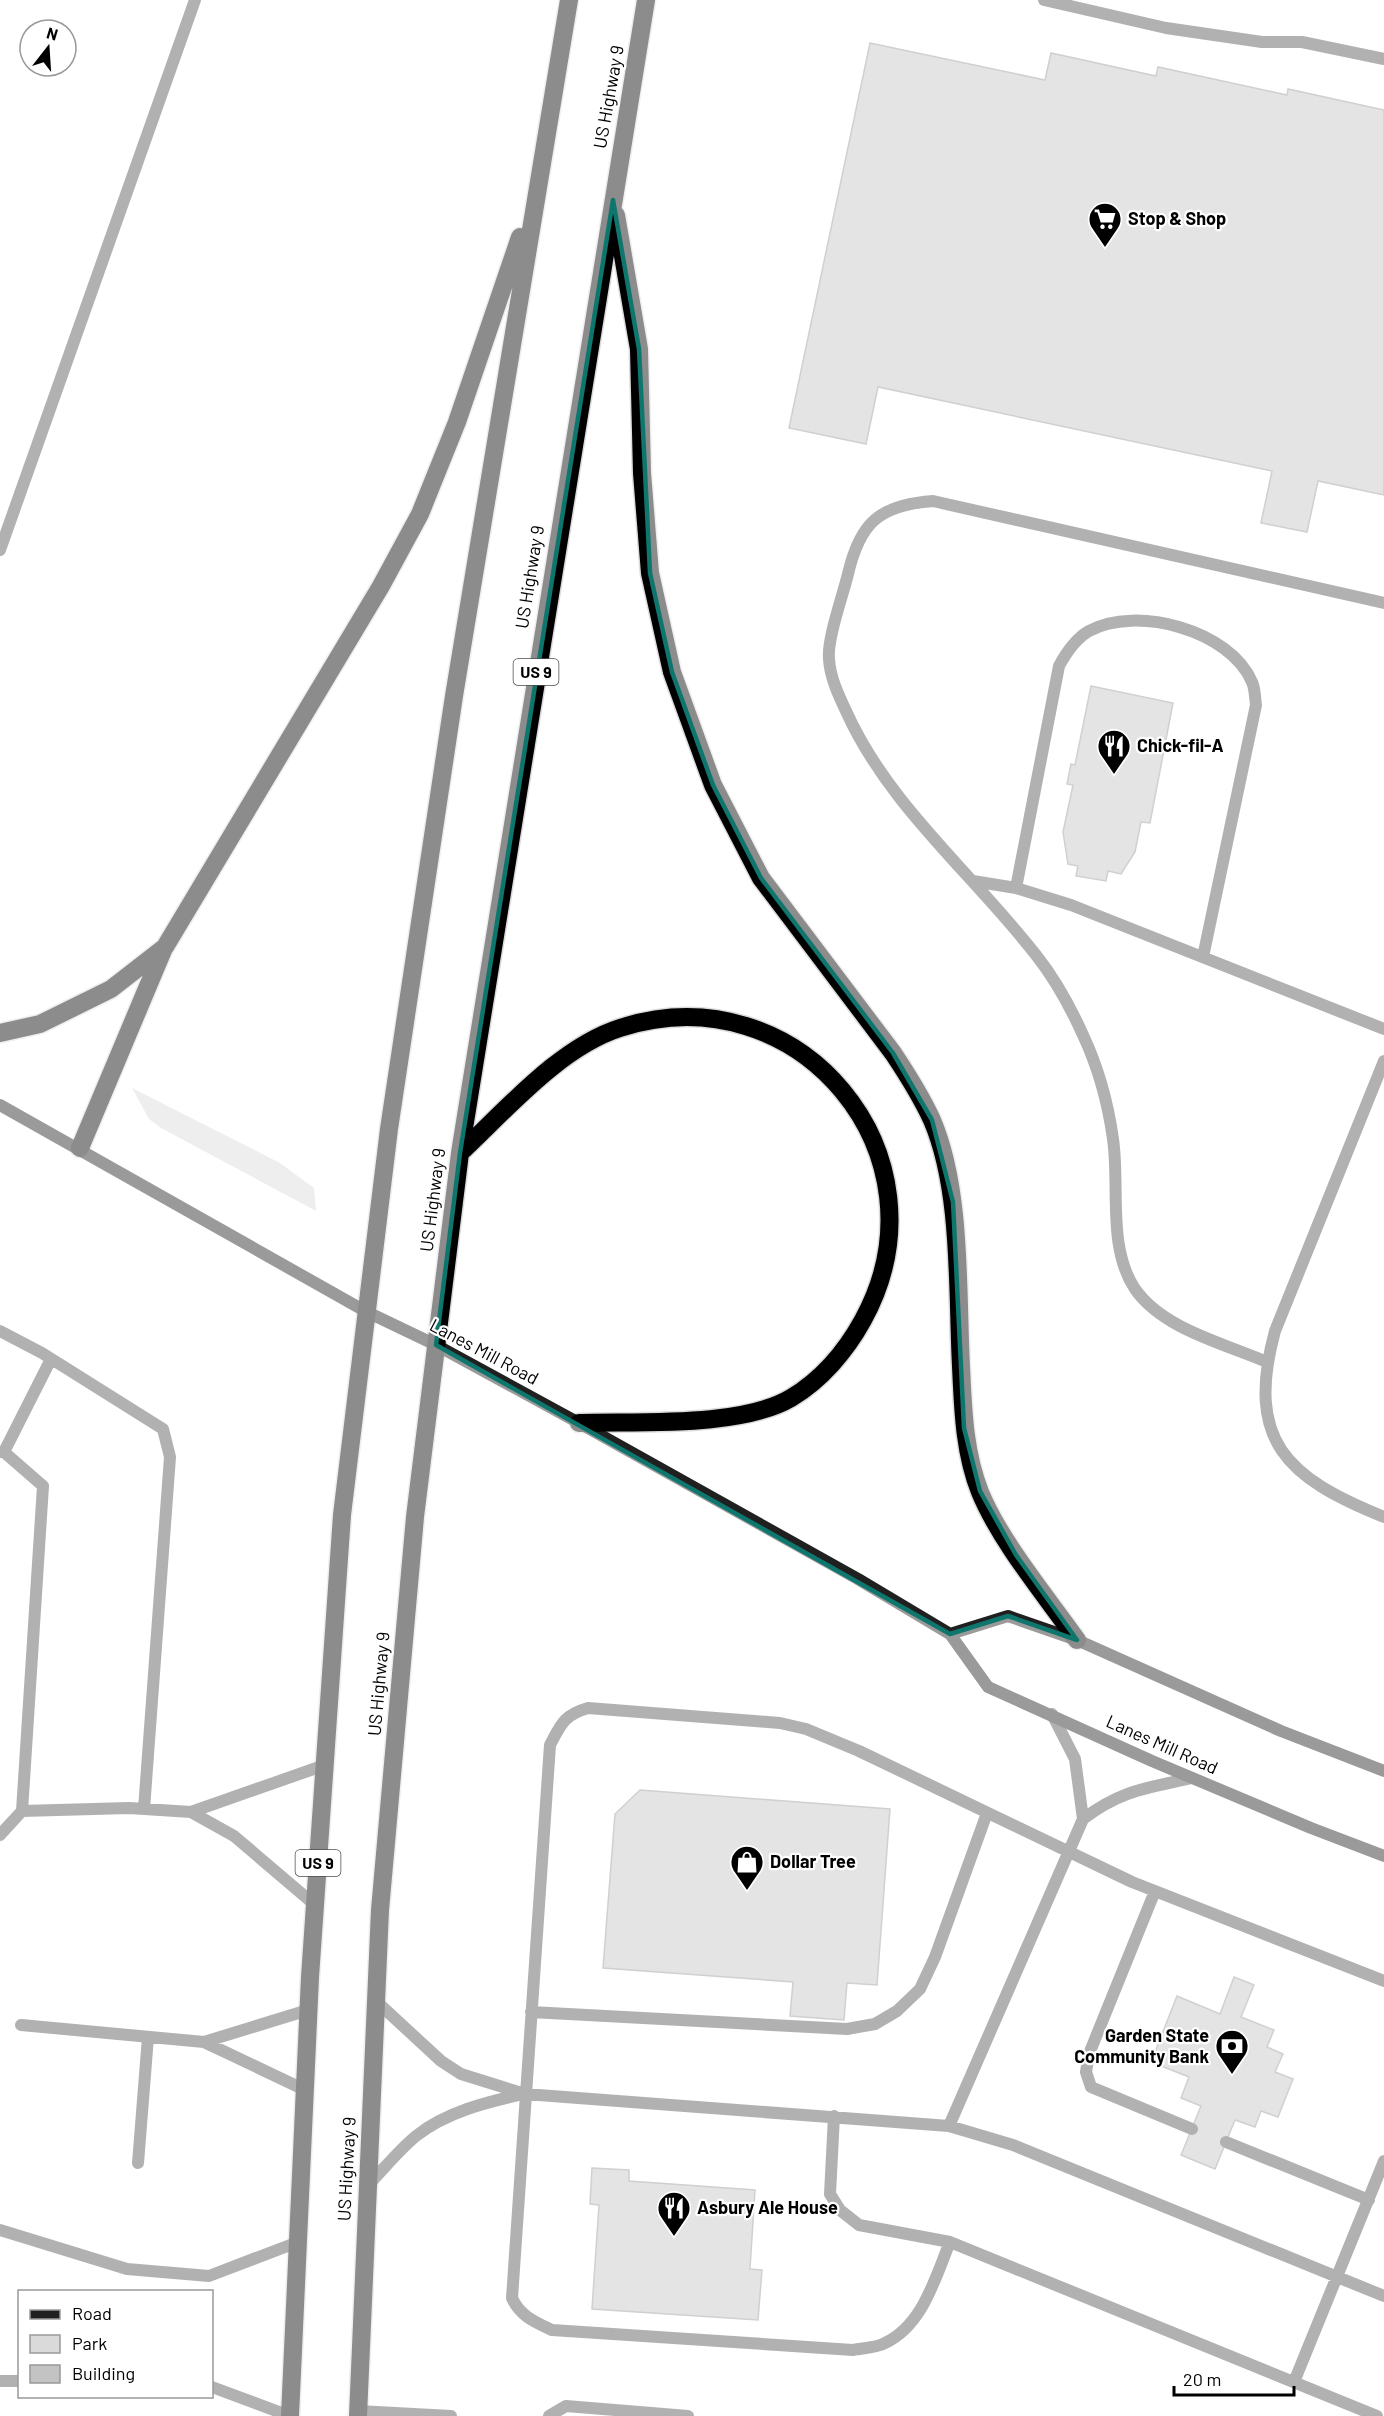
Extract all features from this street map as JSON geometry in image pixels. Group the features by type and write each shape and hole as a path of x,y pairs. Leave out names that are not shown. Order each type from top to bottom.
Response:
{"highway":[{"name":"US 9","path":"290,2416 308,2010 342,1515 389,1129 452,708 569,0"},
{"name":"US Highway 9","path":"358,2414 380,1910 415,1518 460,1153 646,0"},
{"path":"80,1148 165,946 381,586 420,514 457,422 483,340 535,196"},
{"path":"613,200 639,349 642,473 650,573 672,672 713,785 761,878 893,1053 912,1082 932,1120 943,1154 953,1202 964,1428 980,1491 1016,1555 1077,1640"},
{"path":"0,1033 40,1024 111,989 165,946"},
{"path":"460,1153 545,1073 590,1043 619,1028 667,1017 708,1017 756,1028 801,1051 841,1087 868,1127 881,1161 889,1202 888,1253 874,1300 853,1338 817,1380 789,1399 744,1415 579,1423"}],"street":[{"name":"Lanes Mill Road","path":"0,1105 366,1311 436,1345 579,1423 950,1634 988,1687 1192,1778 1384,1856"},
{"path":"950,1634 1008,1616 1077,1640 1281,1731 1384,1772"}],"lane":[{"path":"0,550 195,0"},
{"path":"1044,0 1166,28 1262,42 1302,42 1384,59"},
{"path":"1267,1362 1173,1322 1148,1305 1133,1286 1123,1260 1118,1234 1113,1138 1095,1062 1059,987 1036,954 883,776 857,735 831,675 828,656 854,548 865,528 904,503 933,501 1384,603"},
{"path":"1016,888 1059,666 1069,648 1088,632 1116,621 1142,621 1181,627 1208,638 1234,657 1252,682 1256,705 1203,957"},
{"path":"973,881 1016,888 1071,905 1384,1029"},
{"path":"1384,1061 1275,1331 1267,1362 1267,1416 1285,1456 1301,1473 1329,1494 1384,1517"},
{"path":"0,1331 51,1359 163,1429 170,1457 144,1809"},
{"path":"0,1834 22,1811 43,1486 2,1452 51,1359"},
{"path":"950,2242 923,2307 900,2335 882,2345 853,2350 552,2330 532,2321 517,2309 512,2298 550,1745 560,1726 571,1713 588,1708 780,1723 806,1729 1155,1891 1384,1981"},
{"path":"1052,1714 1075,1759 1083,1819"},
{"path":"22,1811 144,1809 191,1812 325,1765"},
{"path":"949,2126 1083,1819 1107,1801 1132,1791 1192,1778"},
{"path":"191,1812 234,1836 315,1905"},
{"path":"531,2012 847,2029 875,2024 897,2012 920,1989 935,1957 987,1813"},
{"path":"1155,1891 1089,2054 1086,2072 1091,2087 1192,2129"},
{"path":"376,2001 441,2061 461,2074 525,2094 949,2126 1013,2145 1384,2296"},
{"path":"204,2042 308,2010"},
{"path":"21,2025 204,2042 305,2090"},
{"path":"138,2163 148,2037"},
{"path":"367,2186 417,2136 449,2116 486,2102 525,2094"},
{"path":"834,2116 830,2194 840,2210 859,2225 950,2242 1377,2416"},
{"path":"1226,2142 1368,2200"},
{"path":"1294,2382 1384,2162"},
{"path":"0,2230 127,2269 209,2276 298,2242"},
{"path":"0,2381 18,2381"},
{"path":"213,2387 290,2416"},
{"path":"549,2416 566,2406 688,2416"},
{"path":"358,2414 451,2416"}],"highlighted area":[{"path":"613,200 639,349 650,573 672,672 713,785 761,878 893,1053 932,1120 953,1202 964,1428 980,1491 1016,1555 1077,1640 1008,1616 950,1634 436,1345 460,1153"}],"green space":[{"path":"132,1088 280,1163 314,1188 316,1211 161,1128 149,1119"}],"building":[{"name":"Stop & Shop","path":"870,43 1045,80 1051,53 1156,76 1158,67 1287,95 1288,89 1384,110 1384,495 1318,481 1307,532 1261,523 1272,471 878,387 866,444 789,428"},
{"name":"Chick-fil-A","path":"1091,686 1173,703 1150,823 1141,822 1135,852 1121,874 1108,871 1106,881 1076,876 1078,866 1068,864 1063,832 1073,785 1067,784 1071,764 1075,765"},
{"name":"Dollar Tree","path":"640,1790 890,1809 877,1985 847,1983 844,2020 790,2016 793,1982 603,1968 615,1814"},
{"name":"Garden State Community Bank","path":"1234,1977 1254,1985 1241,2017 1274,2030 1267,2047 1283,2054 1275,2072 1293,2079 1278,2117 1261,2111 1255,2127 1235,2120 1215,2169 1181,2155 1201,2106 1181,2098 1189,2077 1151,2062 1177,1996 1220,2014"},
{"name":"Asbury Ale House","path":"592,2168 629,2170 629,2181 755,2190 750,2269 762,2270 758,2320 592,2309 599,2205 590,2204"}],"place":[{"name":"Stop & Shop","path":"1105,248"},
{"name":"Chick-fil-A","path":"1114,775"},
{"name":"Dollar Tree","path":"747,1891"},
{"name":"Garden State Community Bank","path":"1232,2075"},
{"name":"Asbury Ale House","path":"674,2237"}]}
